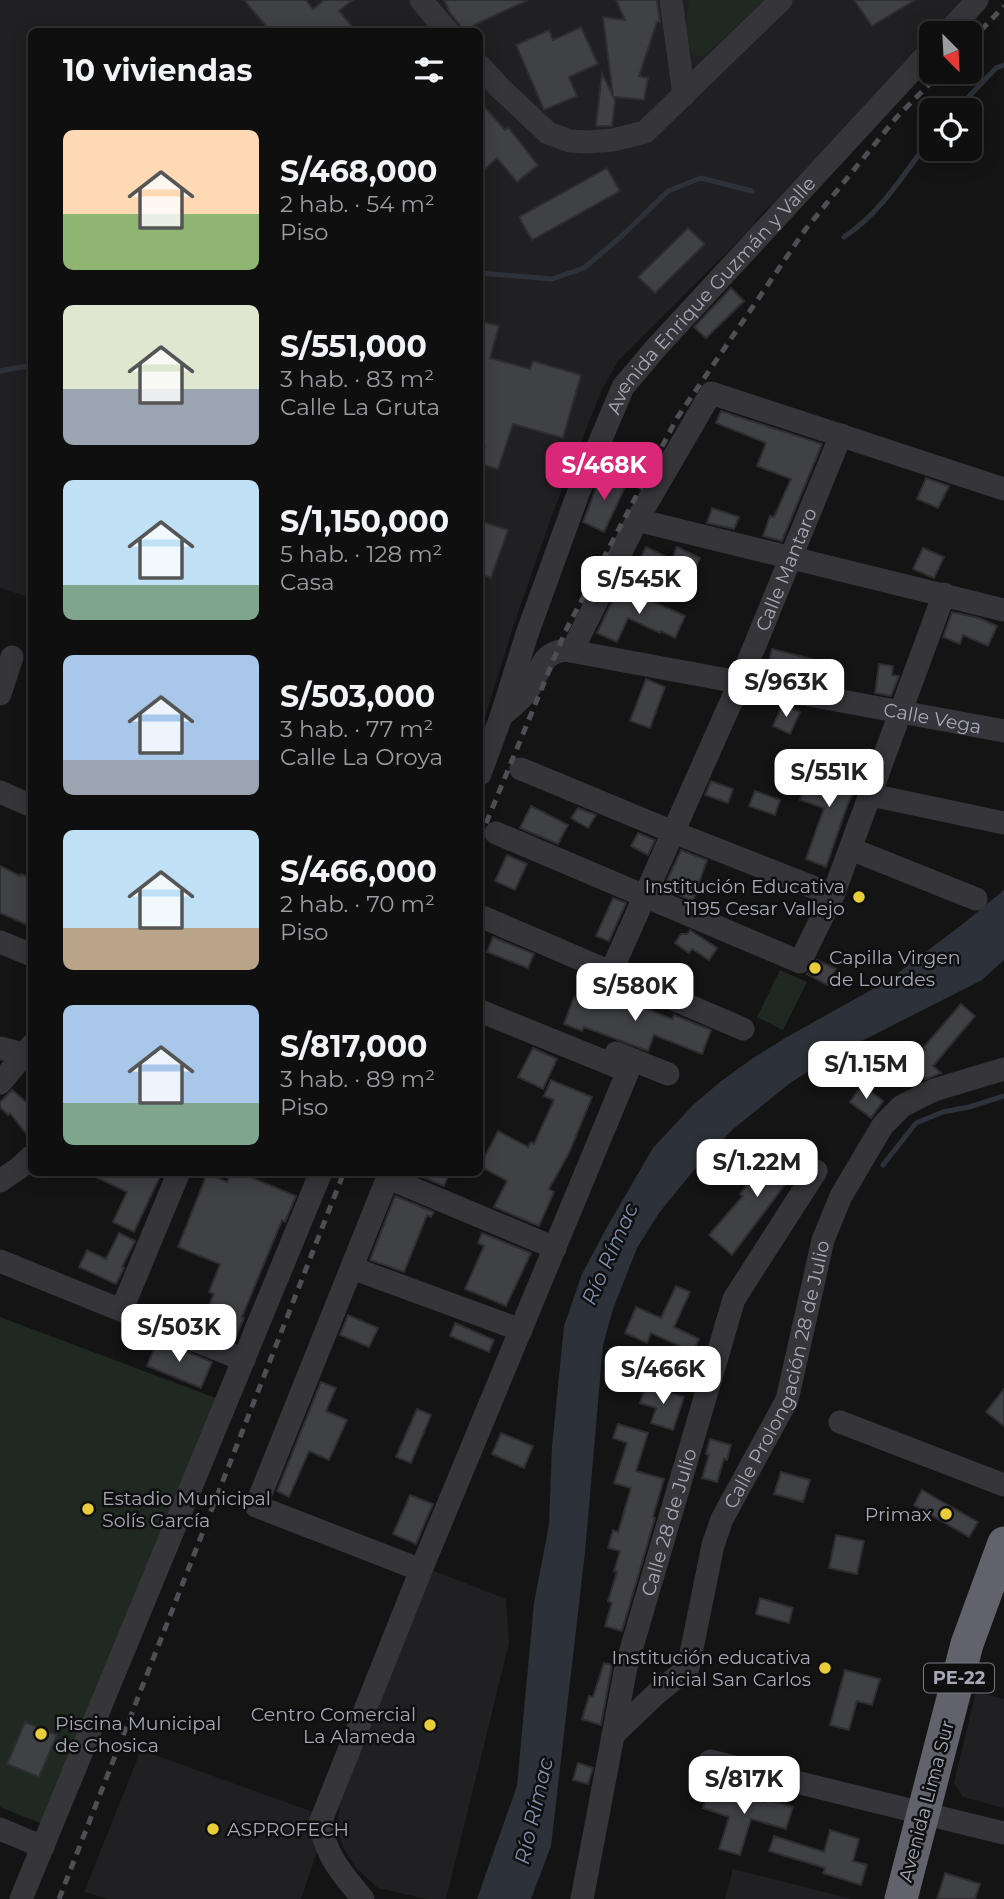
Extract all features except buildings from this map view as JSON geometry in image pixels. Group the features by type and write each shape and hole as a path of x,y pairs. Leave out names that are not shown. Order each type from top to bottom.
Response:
{"highway":[{"name":"Avenida Lima Sur","path":"901,1899 967,1644 1004,1544"}],"street":[{"path":"421,0 445,28"},
{"path":"671,0 684,95"},
{"path":"483,69 548,133 570,141 613,140 645,132 782,0"},
{"path":"958,21 977,0"},
{"name":"Avenida Enrique Guzmán y Valle","path":"483,766 579,491 623,387 919,63"},
{"path":"501,717 528,692 548,655 558,651 572,652 636,520 711,393 1004,489"},
{"name":"Calle Mantaro","path":"611,972 739,684 841,436"},
{"path":"636,520 1004,610"},
{"path":"496,833 800,962 833,895 944,594"},
{"name":"Calle Vega","path":"572,652 1004,731"},
{"path":"0,694 14,658"},
{"path":"521,769 833,895"},
{"path":"0,792 28,804"},
{"path":"871,795 1004,823"},
{"path":"850,849 976,899"},
{"path":"483,917 743,1029"},
{"path":"0,942 28,952"},
{"path":"483,1000 668,1074"},
{"path":"363,1899 333,1862 324,1842 320,1823 421,1570 628,1071 483,1011"},
{"path":"0,1048 27,1050"},
{"path":"0,1083 27,1050"},
{"name":"Calle Prolongación 28 de Julio","path":"613,1735 688,1668 713,1545 722,1519 787,1400 823,1240 841,1196 883,1125 902,1106 934,1090 1004,1069"},
{"path":"0,1181 28,1160"},
{"name":"Calle 28 de Julio","path":"582,1899 626,1667 734,1299 816,1171"},
{"path":"122,1309 177,1176"},
{"path":"21,1899 319,1176"},
{"path":"389,1176 256,1506 421,1570"},
{"path":"391,1176 555,1248"},
{"path":"0,1261 244,1360"},
{"path":"352,1268 521,1330"},
{"path":"841,1422 1004,1485"},
{"path":"709,1761 1004,1833"},
{"path":"0,1829 43,1847"}],"shaded area":[{"path":"0,0 961,0 942,21 919,21 919,46 755,224 619,360 602,389 552,515 483,723 483,28 28,28 28,597 0,588"},
{"path":"689,0 764,0 703,57 693,55 687,42"},
{"path":"780,970 807,982 783,1030 757,1017"},
{"name":"Estadio Municipal Solís García","path":"0,1317 221,1400 45,1825 0,1807"},
{"name":"Centro Comercial La Alameda","path":"429,1569 506,1599 509,1643 446,1899 427,1899 378,1888 356,1868 344,1849 338,1831 339,1807"},
{"path":"976,1692 1004,1699 1004,1808 963,1797 954,1783"},
{"name":"ASPROFECH","path":"141,1750 313,1812 319,1846 301,1899 109,1899 84,1892"},
{"path":"733,1869 852,1899 725,1899"}],"water":[{"name":"Río Rímac","path":"1004,890 1004,960 982,980 838,1053 790,1083 732,1130 694,1170 659,1213 637,1248 613,1309 603,1345 585,1552 551,1846 531,1899 477,1899 517,1786 534,1603 549,1525 552,1447 564,1326 582,1274 653,1148 693,1105 753,1058 889,980"}],"waterway":[{"path":"967,98 996,68 1004,65"},
{"path":"844,237 881,204 919,155"},
{"path":"483,273 552,279 584,268 668,191 701,178 752,191"},
{"path":"0,371 28,366"},
{"path":"883,1165 916,1123 943,1112 1004,1096"}],"railway":[{"path":"982,29 1004,6"},
{"path":"483,831 565,632 677,418 805,230 896,118 929,84"},
{"path":"59,1899 342,1176"}],"place":[{"name":"Institución Educativa 1195 Cesar Vallejo","path":"859,897"},
{"name":"Capilla Virgen de Lourdes","path":"815,968"},
{"name":"Estadio Municipal Solís García","path":"88,1509"},
{"name":"Primax","path":"946,1514"},
{"name":"Institución educativa inicial San Carlos","path":"825,1668"},
{"name":"Centro Comercial La Alameda","path":"430,1725"},
{"name":"Piscina Municipal de Chosica","path":"41,1734"},
{"name":"ASPROFECH","path":"213,1829"}]}
